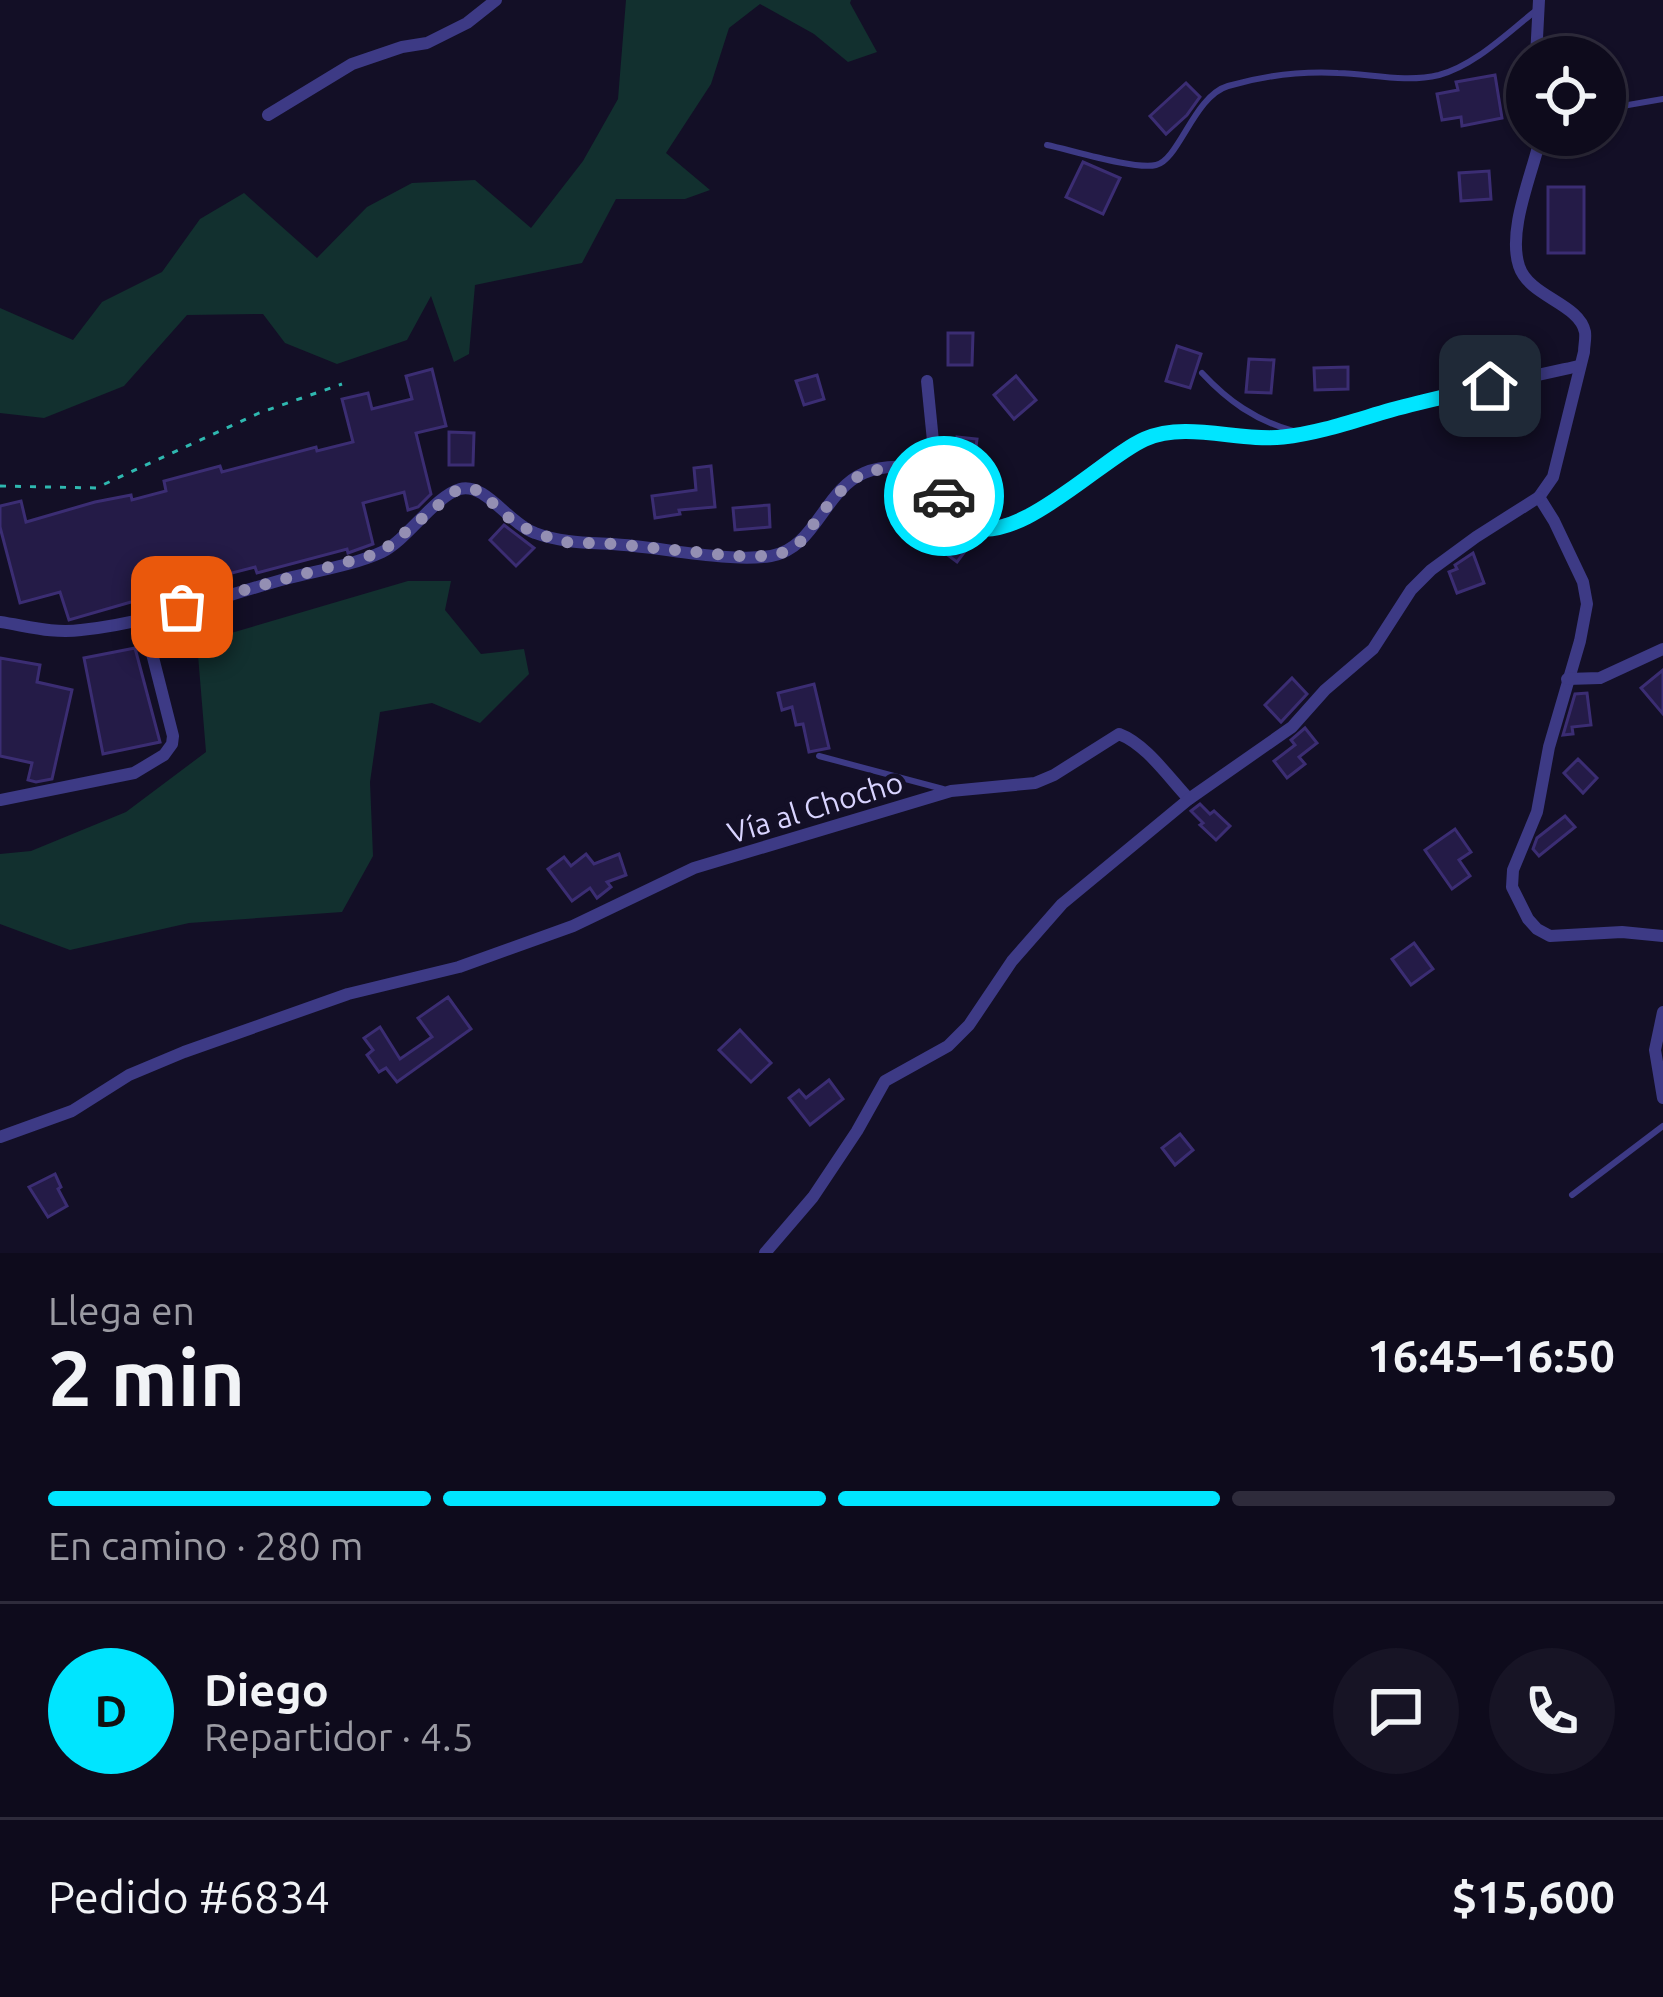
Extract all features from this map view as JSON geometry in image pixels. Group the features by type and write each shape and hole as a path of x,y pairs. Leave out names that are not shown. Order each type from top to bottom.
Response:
{"street":[{"path":"268,115 352,64 428,43 467,23 496,0"},
{"path":"1537,36 1539,4"},
{"path":"765,1253 813,1198 885,1081 948,1046 970,1025 1012,961 1062,904 1189,799 1292,727 1325,690 1372,650 1411,590 1431,570 1539,497 1552,477 1584,352 1585,331 1576,316 1532,286 1518,262 1515,237 1536,156"},
{"path":"927,381 936,471 943,494 955,514 967,525 980,528 1032,515 1131,446 1162,433 1277,438 1304,434 1579,366"},
{"path":"0,622 81,631 380,553 458,489 478,490 517,525 561,542 770,556 800,542 835,496 862,473 897,466 936,471"},
{"path":"1539,497 1583,582 1587,604 1537,812 1513,870 1512,887 1528,919 1550,936 1622,932 1663,936"},
{"path":"0,800 134,773 164,755 173,736 143,618"},
{"path":"1567,679 1600,678 1663,650"},
{"name":"Vía al Chocho","path":"0,1137 72,1112 128,1075 184,1052 347,994 459,967 573,926 694,868 951,791 1035,783 1119,734 1138,746 1189,799"},
{"path":"1663,1012 1655,1050 1663,1099"}],"lane":[{"path":"1047,145 1158,165 1221,88 1264,76 1333,72 1413,79 1442,74 1486,49 1539,4"},
{"path":"1626,105 1663,99"},
{"path":"1202,373 1248,413 1304,434"},
{"path":"819,755 951,791"},
{"path":"1572,1195 1663,1126"}],"path":[{"path":"0,485 96,488 259,413 342,384"}],"green space":[{"path":"626,0 851,0 877,52 848,62 814,34 760,4 729,28 711,84 666,153 710,190 685,199 616,199 582,263 475,285 469,354 454,362 431,296 407,340 337,364 285,343 263,314 187,315 124,386 44,418 0,413 0,308 73,340 102,302 162,272 200,219 244,193 317,258 367,207 412,183 475,180 531,228 583,161 618,99"},
{"path":"408,581 451,581 445,610 481,654 524,649 529,674 480,723 432,703 380,712 370,782 373,856 342,912 189,923 70,950 0,924 0,854 31,851 126,812 206,752 197,643"}],"building":[{"path":"1495,75 1502,118 1462,126 1461,117 1442,120 1437,94 1458,90 1456,82"},
{"path":"1186,83 1200,97 1166,134 1150,116"},
{"path":"1083,162 1120,178 1103,214 1066,197"},
{"path":"1489,171 1491,199 1461,201 1459,173"},
{"path":"1548,187 1584,187 1584,253 1548,253"},
{"path":"948,333 973,333 972,365 948,365"},
{"path":"1177,346 1201,354 1190,388 1166,381"},
{"path":"1249,359 1274,360 1271,393 1246,392"},
{"path":"1348,367 1348,389 1315,390 1314,368"},
{"path":"432,369 446,426 416,433 431,494 408,510 404,492 363,503 373,544 257,573 255,567 185,585 188,596 131,602 69,620 60,592 20,603 0,527 0,506 21,501 26,522 95,502 131,495 132,500 166,491 164,481 220,466 222,472 353,442 342,399 368,393 372,409 412,399 406,376"},
{"path":"817,375 824,399 804,405 796,381"},
{"path":"1016,376 1036,400 1014,419 994,395"},
{"path":"449,432 474,433 473,465 449,465"},
{"path":"957,437 977,439 973,469 953,467"},
{"path":"711,466 715,507 655,518 652,496 696,490 694,468"},
{"path":"769,505 770,527 735,530 733,508"},
{"path":"928,510 972,542 957,562 914,530"},
{"path":"504,525 534,548 516,566 490,540"},
{"path":"1473,553 1484,583 1457,593 1449,572"},
{"path":"135,648 160,742 103,754 84,658"},
{"path":"0,658 40,665 37,682 72,690 52,779 28,780 32,763 0,756"},
{"path":"1663,670 1663,714 1641,688"},
{"path":"1292,678 1307,694 1281,722 1265,705"},
{"path":"814,684 829,748 809,752 803,724 796,725 792,707 782,710 778,693"},
{"path":"1587,693 1591,725 1572,727 1573,734 1563,735 1575,694"},
{"path":"1305,728 1317,743 1299,757 1305,764 1287,778 1274,761 1295,745 1291,740"},
{"path":"1578,759 1597,778 1583,793 1564,773"},
{"path":"1200,804 1230,826 1216,840 1191,811"},
{"path":"1565,816 1575,827 1539,856 1533,849 1537,838"},
{"path":"1455,829 1471,852 1459,860 1470,876 1452,889 1425,850"},
{"path":"586,854 594,864 619,854 626,875 607,882 611,887 597,898 590,888 572,901 548,869 564,857 571,866"},
{"path":"1414,943 1433,969 1411,985 1392,959"},
{"path":"448,997 471,1029 397,1082 386,1068 379,1072 367,1055 373,1050 364,1038 380,1027 400,1059 432,1037 418,1018"},
{"path":"740,1030 771,1063 751,1082 719,1050"},
{"path":"829,1080 843,1099 810,1125 789,1098 799,1090 806,1098"},
{"path":"1180,1134 1193,1150 1175,1165 1162,1148"},
{"path":"55,1174 67,1206 48,1217 29,1187"}],"way so far":[{"path":"182,607 380,553 458,489 478,490 517,525 561,542 736,556 785,552 800,542 844,486 862,473 897,466 936,471 944,496"}],"route":[{"path":"944,496 967,525 1000,526 1032,515 1131,446 1162,433 1277,438 1490,386"}]}
